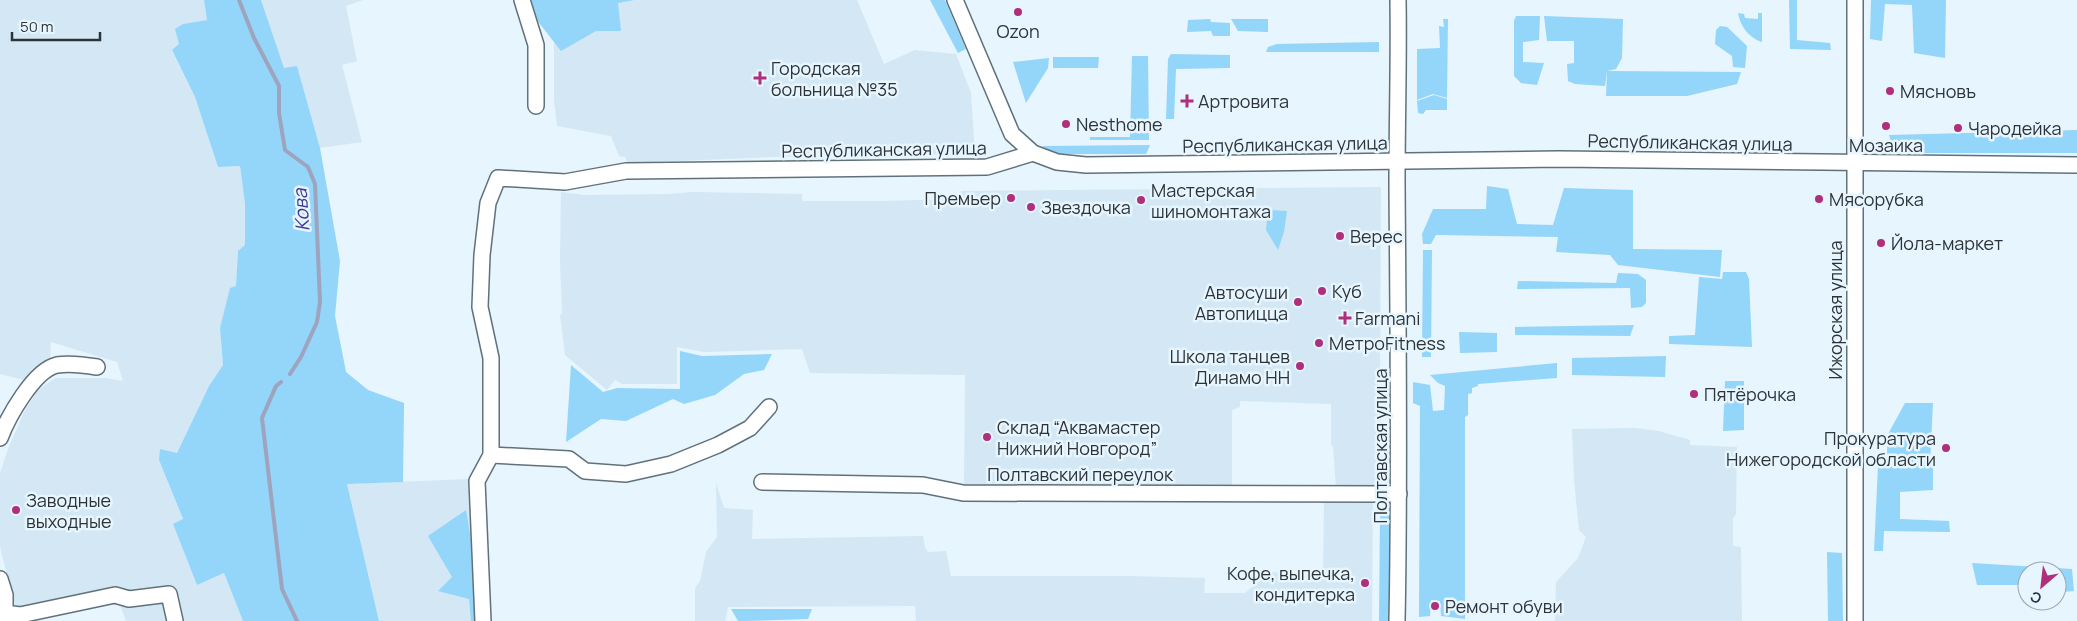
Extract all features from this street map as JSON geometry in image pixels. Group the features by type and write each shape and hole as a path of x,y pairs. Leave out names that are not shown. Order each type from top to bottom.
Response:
{"street":[{"path":"522,0 536,45 536,106"},
{"path":"955,0 1005,122 1012,134 1033,154"},
{"name":"Полтавская улица","path":"1397,621 1399,494 1397,162 1400,70 1398,0"},
{"name":"Ижорская улица","path":"1855,0 1855,621"},
{"name":"Республиканская улица","path":"491,455 490,358 480,307 482,256 488,203 498,178 565,182 626,171 987,167 1033,154 1057,162 1086,165 1566,159 2077,165"},
{"path":"0,438 5,424 38,376 57,365 97,367"},
{"path":"483,621 477,480 491,455 569,459 585,471 626,474 671,464 718,445 750,428 769,407"},
{"name":"Полтавский переулок","path":"762,482 923,485 963,493 1399,494"},
{"path":"0,579 5,595 3,615 20,615 115,595 129,599 169,594 175,621"}],"shaded area":[{"path":"0,0 204,0 207,20 183,24 179,44 172,51 195,97 218,167 240,166 245,204 245,245 238,251 236,286 220,328 223,365 209,386 177,453 159,460 183,520 173,524 197,585 224,573 243,621 126,621 119,602 30,621 19,621 0,547 0,473 8,449 25,410 38,390 55,378 106,378 123,381 117,362 51,342 50,360 24,380 0,374"},
{"path":"204,0 261,0 284,68 297,66 320,148 340,261 335,316 346,372 368,390 404,403 403,482 347,484 379,621 243,621 224,573 197,585 173,524 183,519 159,460 160,449 177,453 209,386 223,365 220,328 230,288 236,286 238,251 245,245 245,204 240,166 218,167 195,97 172,50 179,44 175,29 183,24 207,20"},
{"path":"261,0 363,0 346,6 357,61 342,65 362,142 320,148 297,67 284,69"},
{"path":"527,0 634,0 618,3 621,31 596,31 561,51 533,15"},
{"name":"Городская больница №35","path":"607,0 857,0 884,64 915,50 956,54 971,93 975,154 800,156 628,163 625,157 619,156 611,136 557,126 554,100 554,35"},
{"path":"930,0 945,0 966,49 958,53"},
{"path":"1789,0 1797,0 1797,40 1830,43 1831,50 1790,49"},
{"path":"1871,0 1946,0 1945,58 1914,53 1912,5 1885,4 1882,41 1870,39"},
{"path":"1738,13 1744,14 1745,18 1758,19 1758,13 1762,13 1762,42 1753,38 1746,31"},
{"path":"1516,16 1540,16 1539,40 1523,42 1523,62 1544,63 1537,85 1521,83 1514,76 1514,21"},
{"path":"1544,16 1623,19 1622,58 1616,69 1607,71 1605,86 1575,84 1568,81 1567,64 1574,63 1574,41 1547,41"},
{"path":"1210,19 1211,22 1230,23 1230,36 1213,36 1211,31 1187,32 1188,20"},
{"path":"1231,19 1268,19 1268,32 1238,31"},
{"path":"1443,19 1448,19 1447,98 1433,94 1417,100 1417,49 1440,48 1439,26 1444,27"},
{"path":"1720,26 1727,27 1747,46 1745,68 1733,67 1732,56 1715,44 1716,30"},
{"path":"1379,42 1379,52 1266,52 1268,47 1277,44"},
{"path":"1171,54 1230,55 1230,68 1176,69 1174,119 1166,119 1168,59"},
{"path":"1132,56 1148,56 1149,140 1090,140 1090,137 1130,137"},
{"path":"1053,57 1099,57 1098,68 1053,68"},
{"path":"1049,58 1048,68 1026,103 1013,62"},
{"path":"1607,71 1741,72 1737,84 1687,96 1606,96"},
{"path":"1434,95 1447,99 1447,110 1426,110 1423,114 1418,113 1417,101"},
{"path":"2077,130 2077,153 1894,153 1889,135"},
{"path":"1150,145 1146,154 1054,154 1042,146"},
{"path":"1487,186 1508,189 1517,224 1553,225 1564,188 1633,190 1633,249 1722,250 1720,277 1618,265 1610,255 1556,252 1558,237 1436,235 1431,244 1423,244 1422,234 1433,209 1486,209"},
{"path":"1381,187 1380,386 1383,486 1336,488 1333,447 1331,445 1331,404 1240,401 1240,407 1232,410 1232,490 1133,485 1131,488 964,486 965,375 810,373 802,349 704,352 677,347 677,384 622,384 615,380 607,390 565,355 560,315 562,314 560,260 561,192 584,195 693,192 802,194 802,201 881,201 961,199 961,191"},
{"path":"1268,210 1287,211 1284,232 1278,250 1266,230"},
{"path":"1423,250 1432,250 1431,357 1422,357"},
{"path":"1723,272 1746,272 1749,279 1752,347 1669,344 1669,336 1695,335 1699,277 1722,279"},
{"path":"1618,273 1638,274 1646,280 1646,303 1642,307 1631,308 1630,288 1517,289 1518,281 1616,283"},
{"path":"1634,325 1630,336 1515,335 1515,327"},
{"path":"1459,332 1497,333 1497,352 1460,353"},
{"path":"680,351 702,356 772,354 764,370 744,374 715,395 684,404 673,399 626,421 601,419 566,442 571,365 603,392 617,388 680,389"},
{"path":"1666,356 1665,377 1572,375 1572,358"},
{"path":"1557,363 1557,378 1478,384 1478,386 1472,388 1472,393 1468,394 1468,415 1465,417 1465,619 1441,616 1440,601 1431,600 1430,616 1419,617 1420,406 1413,403 1413,382 1430,385 1433,411 1444,410 1445,386 1438,383 1430,375"},
{"path":"1725,381 1744,381 1744,430 1723,431"},
{"path":"1905,403 1933,403 1930,463 1933,465 1933,490 1900,492 1900,519 1949,521 1950,532 1884,531 1883,551 1874,551 1878,467 1887,465 1887,436"},
{"path":"1635,428 1659,431 1690,440 1690,445 1737,447 1736,514 1733,518 1733,546 1741,547 1742,621 1555,621 1556,582 1578,558 1586,537 1579,530 1574,480 1572,429"},
{"path":"470,479 477,621 379,621 347,484"},
{"path":"716,483 724,508 753,510 752,539 923,536 925,548 928,552 946,551 951,576 1205,578 1204,593 1245,593 1271,572 1323,575 1324,501 1373,500 1372,621 916,621 915,606 728,607 725,621 695,621 695,588 700,581 706,552 717,537"},
{"path":"466,510 485,621 471,621 469,599 438,591 452,577 428,536"},
{"path":"1392,510 1392,621 1379,621 1380,512"},
{"path":"1827,552 1842,553 1843,621 1828,621"},
{"path":"1972,563 2017,566 2017,585 1977,585"},
{"path":"2067,569 2072,569 2074,591 2067,592"},
{"path":"731,609 812,609 808,619 738,621"}],"waterway":[{"name":"Кова","path":"239,0 254,38 279,86 279,113 285,150 308,167 315,184 320,302 317,322 301,357 290,374"},
{"name":"Кова","path":"281,382 276,386 262,418 282,589 297,621"}],"place":[{"name":"Ozon","path":"1018,12"},
{"name":"Городская больница №35","path":"760,78"},
{"name":"Мясновъ","path":"1890,91"},
{"name":"Артровита","path":"1187,101"},
{"name":"Nesthome","path":"1066,124"},
{"name":"Мозаика","path":"1886,126"},
{"name":"Чародейка","path":"1958,128"},
{"name":"Премьер","path":"1011,198"},
{"name":"Мясорубка","path":"1819,199"},
{"name":"Мастерская шиномонтажа","path":"1141,200"},
{"name":"Звездочка","path":"1031,207"},
{"name":"Верес","path":"1340,236"},
{"name":"Йола-маркет","path":"1881,243"},
{"name":"Куб","path":"1322,291"},
{"name":"Автосуши Автопицца","path":"1298,302"},
{"name":"Farmani","path":"1345,318"},
{"name":"МетроFitness","path":"1319,343"},
{"name":"Школа танцев Динамо НН","path":"1300,366"},
{"name":"Пятёрочка","path":"1694,394"},
{"name":"Склад “Аквамастер Нижний Новгород”","path":"987,437"},
{"name":"Прокуратура Нижегородской области","path":"1946,448"},
{"name":"Заводные выходные","path":"16,510"},
{"name":"Кофе, выпечка, кондитерка","path":"1365,583"},
{"name":"Ремонт обуви","path":"1435,606"}]}
